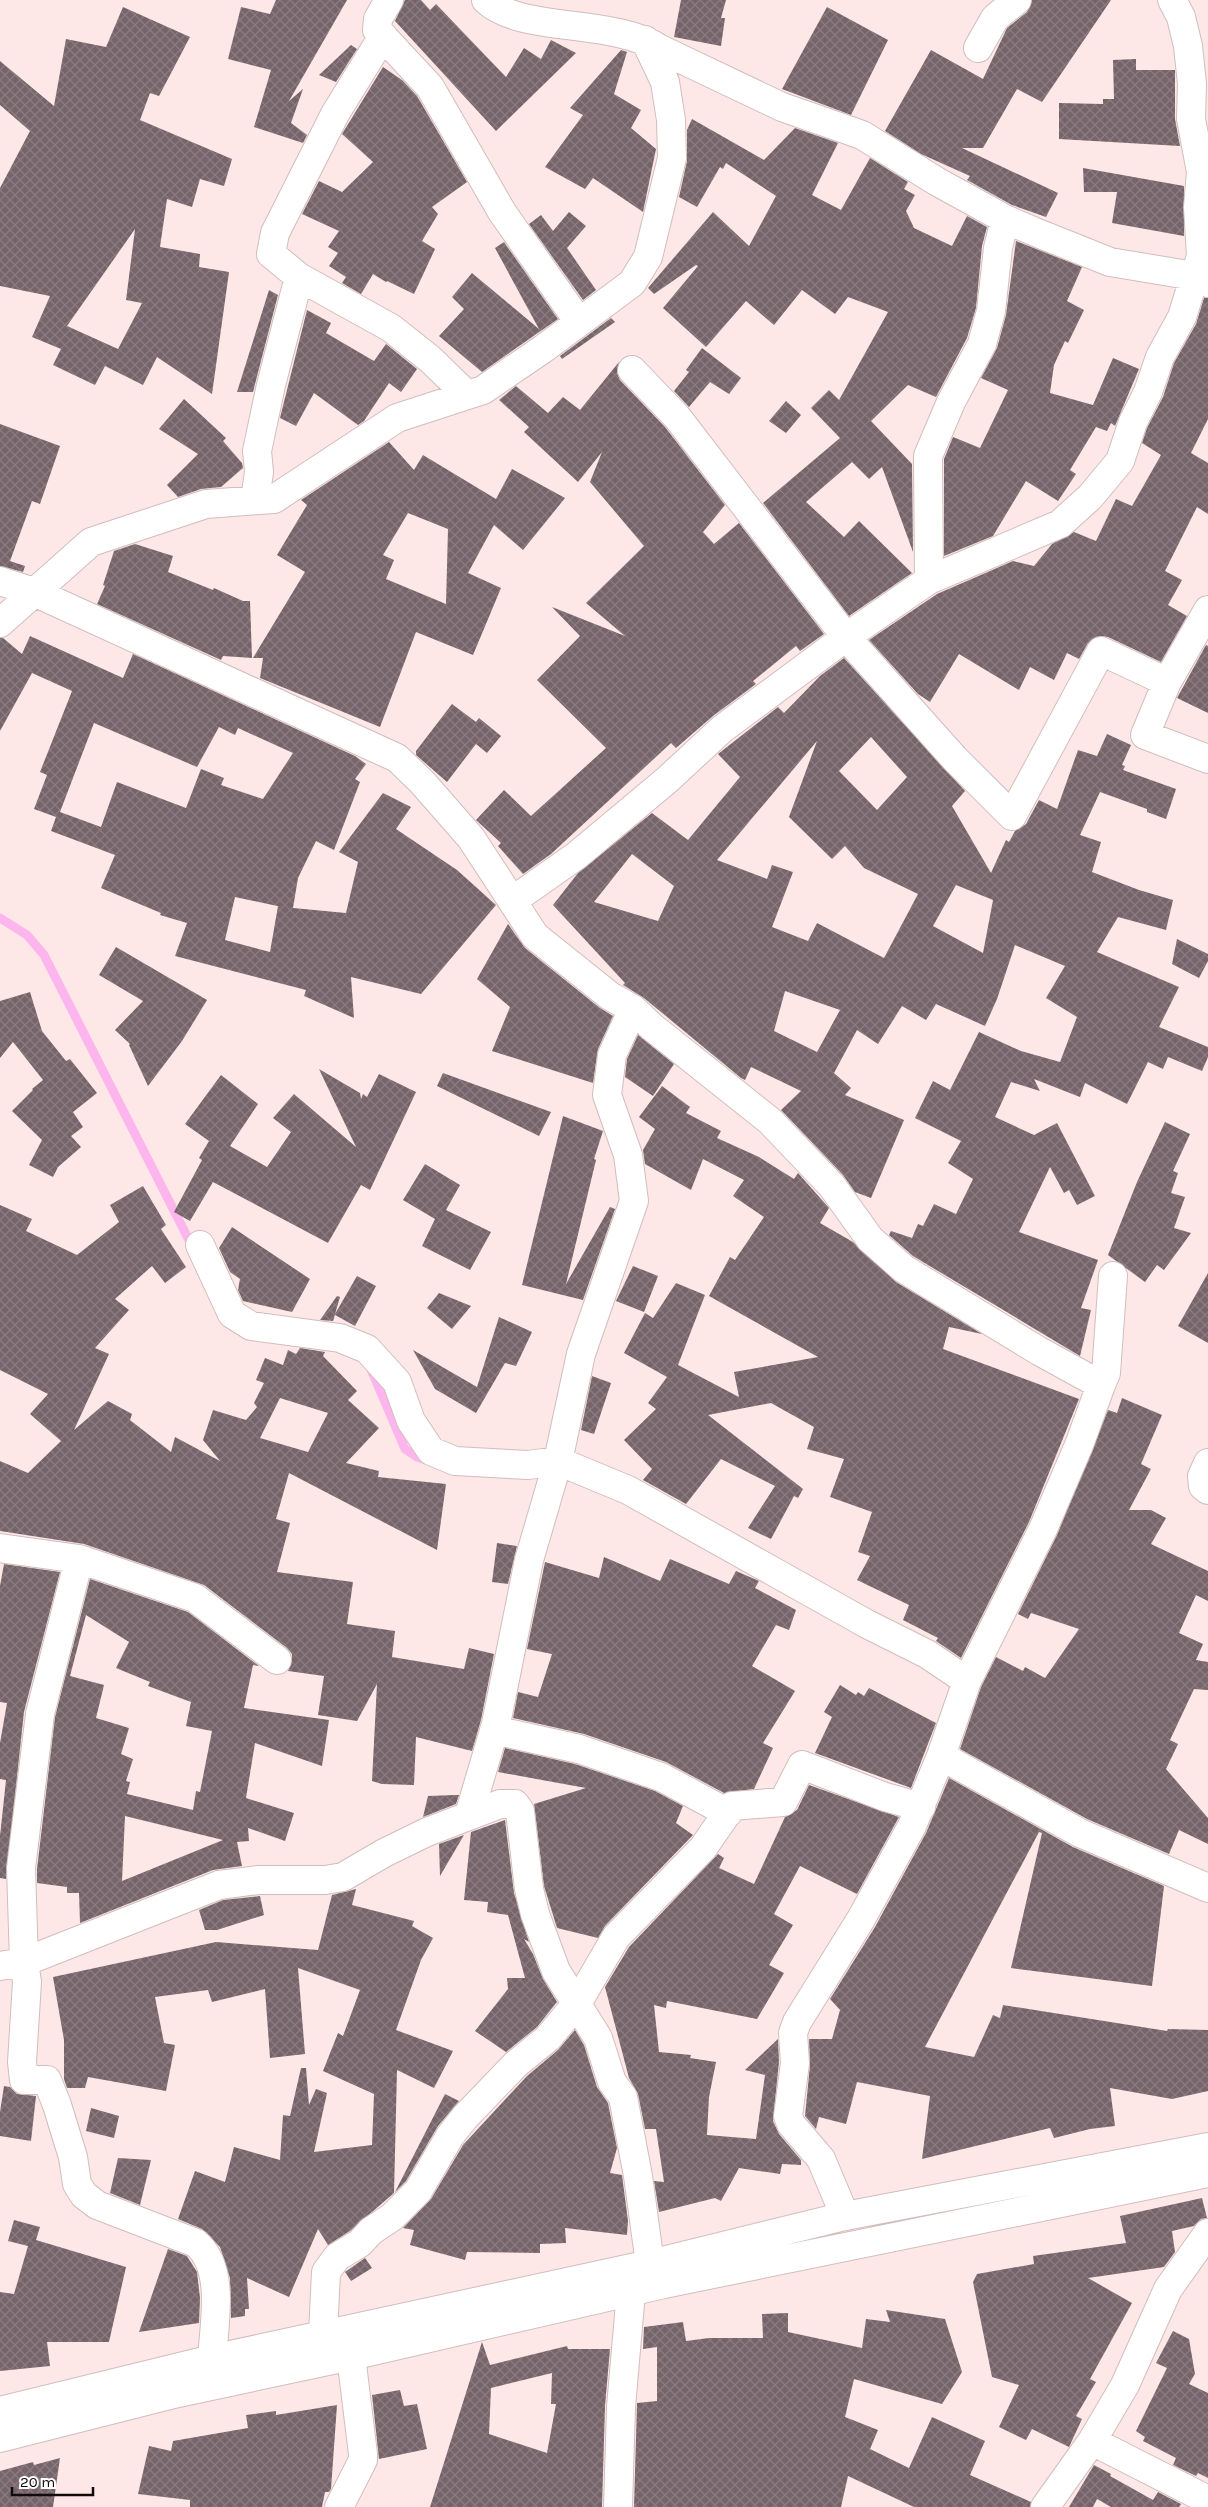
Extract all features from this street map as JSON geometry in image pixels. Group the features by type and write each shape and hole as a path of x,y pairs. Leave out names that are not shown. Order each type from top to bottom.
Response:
{"main road":[{"path":"389,0 378,19 377,30 430,86 502,212 579,322"},
{"path":"486,0 500,11 519,16 594,28 645,40 782,107 862,135 936,181 1005,219 1110,262 1203,266"},
{"path":"978,48 995,18 1017,0"},
{"path":"512,901 576,856 667,780 722,729 846,637 929,580 1060,524 1090,497 1120,461 1133,422 1148,392 1160,358 1182,317 1203,266 1198,207 1200,172 1192,119 1190,62 1181,17 1172,0"},
{"path":"383,36 336,114 275,233 271,254 299,277 391,328 430,359 467,395"},
{"path":"0,623 91,542 206,504 274,499 397,418 483,390 632,283 648,257 672,158 671,120 665,82 645,40"},
{"path":"929,580 928,456 950,402 982,344 991,311 998,248 1005,219"},
{"path":"255,500 259,472 257,451 271,385 299,277"},
{"path":"632,370 683,424 732,486 766,535 846,637 956,759 1012,816 1101,652 1167,682"},
{"path":"0,581 34,592 397,758 422,782 471,838 535,936 610,996 633,1008 652,1027 770,1122 832,1186 870,1239 904,1269 1038,1351 1101,1385"},
{"path":"1208,610 1167,682 1146,735 1208,760"},
{"path":"469,1815 494,1730 529,1560 558,1461 581,1354 634,1201 628,1155 607,1095 612,1054 633,1008"},
{"path":"200,1245 232,1314 251,1326 340,1338 367,1349 397,1382 411,1421 431,1451 455,1461 528,1465 558,1461 628,1490 859,1619 927,1654 967,1681"},
{"path":"845,2216 821,2159 791,2124 788,2116 795,2063 793,2033 797,2022 861,1919 921,1808 967,1681 1043,1529 1080,1445 1106,1373 1113,1276"},
{"path":"1208,1463 1202,1476 1203,1486 1208,1490"},
{"path":"0,1548 79,1559 195,1598 276,1660"},
{"path":"79,1559 40,1714 21,1868 12,1964 27,1982 22,2062 24,2080 47,2080 58,2106 73,2157 77,2184 84,2195 97,2205 196,2243 208,2256 214,2272 215,2300 212,2359"},
{"path":"494,1730 579,1749 661,1777 728,1813"},
{"path":"940,1756 1080,1833 1208,1888"},
{"path":"323,2334 326,2272 337,2257 360,2243 371,2231 392,2217 418,2191 450,2136 465,2117 516,2064 548,2038 578,2002 616,1938 702,1848 732,1806 783,1802 802,1764 885,1797 921,1808"},
{"path":"12,1964 218,1885 258,1880 325,1880 343,1877 384,1853 469,1815 509,1802 518,1806 526,1853 529,1889 535,1914 556,1971 578,2002 598,2038 612,2082 623,2097 638,2176 650,2264"},
{"path":"0,2411 212,2359 650,2264 845,2216 1208,2147"},
{"path":"0,2438 178,2393 632,2292 1208,2172"},
{"path":"1045,2507 1092,2441 1125,2384 1168,2289 1208,2234"},
{"path":"618,2507 620,2407 632,2292"},
{"path":"339,2507 363,2460 364,2454 351,2356"},
{"path":"1092,2441 1208,2500"}],"building":[{"path":"276,0 347,0 289,101 303,89 291,123 307,135 303,143 254,127 271,70 228,59 241,7 270,14"},
{"path":"405,0 421,0 430,10 436,4 506,77 524,48 541,59 551,40 576,53 496,131 395,21"},
{"path":"681,0 726,0 721,18 725,18 721,46 674,37"},
{"path":"1032,0 1111,0 1042,102 1017,89 983,148 962,148 1058,193 1046,217 1012,205 967,180 970,176 921,154 885,131 931,50 983,79 1007,28 1027,12"},
{"path":"123,7 190,37 159,96 150,93 140,120 232,159 224,186 200,179 192,207 167,199 160,247 200,254 199,267 229,272 212,394 157,357 143,385 105,366 95,385 53,365 61,349 32,337 50,296 0,286 0,188 30,131 0,105 0,61 54,106 66,39 106,47","holes":["135,229 126,300 142,303 118,349 67,326"]},
{"path":"827,7 888,40 851,115 782,89"},
{"path":"351,45 357,49 336,82 319,75"},
{"path":"621,50 627,52 614,94 641,110 631,128 656,149 643,212 593,178 585,189 545,167 583,115 570,108"},
{"path":"1136,59 1136,70 1175,70 1175,119 1180,146 1059,139 1059,103 1103,104 1103,99 1114,99 1113,60"},
{"path":"383,67 402,80 417,96 467,182 432,207 438,214 422,241 435,249 414,294 373,274 361,294 342,283 346,277 329,266 338,253 328,247 339,231 302,214 319,181 342,192 373,162 342,134"},
{"path":"692,119 764,160 795,128 838,143 812,195 841,210 870,158 908,182 904,189 915,195 906,211 914,228 952,246 967,216 987,227 982,246 976,308 967,338 936,397 908,385 871,421 912,464 913,552 882,467 869,479 852,462 806,502 844,537 859,521 912,573 849,616 763,503 840,438 811,408 829,390 839,400 888,312 848,297 835,314 802,290 774,325 746,301 706,347 663,308 698,266 696,265 654,294 648,288 713,212 749,246 776,196 726,163 723,169 720,167 697,207 679,197 687,161 687,130"},
{"path":"1083,168 1184,186 1184,236 1112,223 1117,192 1084,192"},
{"path":"569,212 586,226 567,248 596,290 583,300 529,224 541,215 553,231"},
{"path":"1016,241 1082,267 1067,301 1084,310 1068,343 1065,341 1054,365 1050,393 1093,405 1113,358 1139,369 1115,426 1111,423 1107,431 1096,427 1070,470 1076,474 1058,501 1026,481 993,536 944,556 944,459 953,437 980,448 1008,390 981,378 997,348 1006,315"},
{"path":"504,242 558,319 482,372 439,336 464,309 452,297 472,273 539,329 495,248"},
{"path":"269,290 278,295 253,392 237,392"},
{"path":"1204,298 1208,298 1208,419 1191,453 1208,463 1208,514 1197,507 1165,571 1182,580 1168,605 1187,616 1161,662 1108,637 1100,636 1088,643 1079,659 1067,653 1054,680 1030,667 1019,690 959,654 930,702 918,694 869,640 937,594 1013,561 1034,566 1052,544 1074,532 1096,541 1116,499 1132,506 1161,455 1142,443 1147,428 1163,397 1174,363 1196,324"},
{"path":"307,310 331,323 326,333 374,361 386,344 417,369 401,392 389,383 364,421 358,425 314,393 296,426 280,418"},
{"path":"611,318 615,322 562,359 560,356"},
{"path":"702,348 741,378 729,394 710,382 689,407 674,391 689,372 686,370"},
{"path":"619,362 617,373 620,380 665,427 725,505 703,532 714,544 739,523 824,634 800,651 796,646 753,681 756,684 713,716 676,748 671,743 551,854 523,874 498,846 501,843 476,820 504,790 531,816 606,748 537,680 580,636 552,607 625,636 586,603 644,546 590,482 602,452 578,482 524,432 529,427 499,400 516,386 548,413 563,397 580,410"},
{"path":"184,399 226,438 223,441 242,463 243,468 221,487 201,489 178,497 167,485 198,454 159,429"},
{"path":"786,401 801,415 786,433 769,421"},
{"path":"0,424 60,446 40,504 32,501 10,561 25,566 23,572 0,566"},
{"path":"389,442 414,470 423,455 496,499 512,469 565,498 523,550 494,525 468,573 501,588 473,655 416,632 380,727 260,678 263,658 253,658 305,572 277,555 307,505 301,500","holes":["408,513 448,529 446,604 386,579 394,560 383,555"]},
{"path":"135,544 173,556 168,572 213,590 214,588 243,601 250,601 252,658 223,656 221,660 97,604 105,586 103,585 114,551"},
{"path":"30,636 123,678 133,654 355,756 366,764 355,779 360,782 334,850 316,841 298,878 293,908 346,913 358,862 339,852 383,793 411,807 396,829 457,870 496,905 421,994 351,977 354,1018 304,996 306,990 175,956 187,923 160,915 161,913 101,888 115,855 51,831 56,817 34,809 47,775 40,772 72,691 32,673 0,731 0,638 3,638 22,654","holes":["94,723 197,767 219,727 235,735 238,728 293,753 263,799 221,785 224,778 201,769 186,808 117,782 101,827 60,812","235,897 278,906 270,952 225,940"]},
{"path":"1206,645 1208,646 1208,713 1177,698"},
{"path":"844,658 965,791 952,806 991,873 1006,840 1009,842 1015,831 1026,824 1039,800 1057,809 1078,750 1097,756 1107,734 1131,745 1122,765 1125,766 1123,770 1176,789 1166,819 1147,812 1147,809 1100,792 1080,835 1101,842 1092,872 1139,890 1173,900 1166,930 1118,917 1097,952 1179,987 1159,1027 1208,1047 1208,1057 1202,1071 1168,1057 1163,1069 1148,1062 1127,1104 1085,1083 1080,1097 1034,1079 1040,1091 1011,1082 995,1117 1034,1135 1057,1123 1095,1196 1077,1205 1069,1190 1064,1193 1050,1167 1019,1232 1098,1260 1081,1308 1091,1310 1080,1356 913,1256 889,1235 891,1231 912,1238 918,1224 923,1226 934,1204 956,1214 973,1179 948,1163 961,1141 915,1118 933,1081 950,1090 979,1032 1021,1051 1060,1062 1077,1017 1046,998 1065,966 1015,945 997,999 985,1026 936,1004 926,1020 902,1006 878,1044 857,1030 834,1073 851,1088 845,1095 904,1120 871,1198 855,1192 843,1175 781,1110 801,1091 751,1067 745,1080 741,1078 644,998 623,985 625,983 553,905 578,873 652,813 688,840 740,777 718,754 778,707 784,713 820,676","holes":["871,737 907,777 877,810 839,771","817,741 789,817 832,859 845,846 864,868 918,894 884,958 817,923 808,941 772,927 793,872 772,865 767,879 717,860","632,854 674,886 658,921 594,902","956,885 993,900 983,953 933,926","785,991 840,1010 817,1052 774,1031"]},
{"path":"452,704 476,722 479,718 501,736 487,753 476,744 447,782 416,755 416,751"},
{"path":"508,924 525,948 600,1008 613,1016 598,1049 593,1083 492,1051 510,1007 477,979"},
{"path":"1177,939 1208,954 1208,961 1199,978 1172,964"},
{"path":"116,947 207,1000 182,1041 148,1086 130,1044 115,1030 143,1001 99,975"},
{"path":"30,992 42,1031 66,1061 70,1059 97,1093 73,1112 83,1127 71,1136 81,1147 58,1167 53,1177 29,1165 42,1140 12,1111 43,1080 13,1042 0,1058 0,1001"},
{"path":"638,1035 674,1064 653,1096 625,1077 627,1059"},
{"path":"319,1069 360,1093 361,1099 363,1094 367,1097 379,1074 416,1092 370,1190 361,1185 328,1243 213,1182 190,1221 174,1212 202,1160 199,1158 209,1141 185,1124 221,1075 258,1104 230,1146 267,1167 291,1132 273,1118 294,1094 356,1147"},
{"path":"443,1073 551,1112 539,1136 437,1086"},
{"path":"662,1086 690,1107 686,1113 721,1131 717,1138 759,1157 794,1179 798,1173 829,1208 820,1223 853,1242 896,1282 982,1334 949,1327 943,1349 1079,1399 1029,1522 961,1658 936,1641 938,1638 903,1620 909,1605 857,1580 870,1556 858,1552 872,1512 830,1497 844,1459 807,1449 814,1427 771,1403 708,1415 803,1489 798,1498 794,1496 771,1539 748,1528 775,1486 721,1459 686,1504 643,1480 652,1469 624,1440 656,1409 648,1403 667,1377 624,1353 645,1313 653,1318 676,1283 705,1295 678,1365 739,1397 734,1372 818,1357 709,1296 730,1257 735,1260 764,1217 733,1196 744,1180 703,1159 691,1190 645,1164 643,1150 655,1129 639,1117"},
{"path":"563,1116 603,1131 594,1159 596,1160 566,1284 610,1207 615,1209 583,1300 522,1285"},
{"path":"1165,1122 1190,1134 1173,1171 1178,1173 1171,1193 1185,1197 1174,1228 1191,1233 1164,1270 1157,1265 1145,1282 1108,1255 1137,1182"},
{"path":"425,1164 460,1185 446,1210 491,1232 470,1270 422,1246 435,1219 403,1200"},
{"path":"143,1186 166,1225 161,1229 186,1267 165,1283 152,1266 115,1299 129,1310 95,1348 109,1354 74,1430 108,1401 132,1414 130,1420 171,1452 175,1437 220,1461 203,1440 213,1410 246,1420 257,1407 254,1403 264,1383 256,1380 265,1358 283,1365 288,1350 296,1354 300,1348 325,1352 323,1356 357,1391 348,1400 379,1428 346,1463 379,1471 378,1477 446,1484 437,1550 289,1473 276,1519 290,1523 277,1572 353,1582 347,1624 395,1631 392,1657 464,1669 469,1648 494,1654 481,1720 472,1751 416,1737 414,1785 382,1784 372,1781 377,1684 357,1721 318,1715 324,1676 288,1671 292,1661 292,1654 287,1648 204,1585 84,1544 0,1531 0,1461 28,1473 61,1441 30,1414 48,1394 0,1370 0,1205 32,1219 26,1231 77,1255 119,1222 110,1205","holes":["280,1398 328,1413 308,1452 260,1438"]},
{"path":"232,1227 310,1279 292,1312 243,1301 238,1290 240,1279 230,1272 219,1248"},
{"path":"633,1266 658,1276 644,1312 616,1301"},
{"path":"1208,1273 1208,1343 1178,1326"},
{"path":"357,1276 376,1286 355,1326 335,1315 333,1321 320,1320 337,1296 340,1297 335,1314"},
{"path":"439,1293 471,1306 452,1329 427,1308"},
{"path":"499,1317 532,1332 516,1366 505,1363 476,1413 435,1389 413,1350 477,1387"},
{"path":"592,1376 611,1383 594,1434 581,1430"},
{"path":"1122,1398 1162,1415 1141,1464 1151,1469 1129,1510 1151,1510 1166,1518 1151,1544 1208,1571 1208,1601 1196,1595 1179,1633 1203,1644 1196,1660 1208,1662 1208,1690 1194,1689 1170,1740 1178,1744 1166,1769 1208,1818 1208,1844 1179,1830 1169,1854 1087,1819 960,1749 981,1687 996,1657 1023,1671 1025,1667 1045,1678 1079,1629 1031,1613 1028,1619 1018,1614 1057,1535 1108,1410 1117,1413"},
{"path":"497,1543 517,1546 508,1584 492,1582"},
{"path":"604,1557 660,1581 670,1559 729,1584 736,1571 759,1581 755,1588 796,1610 789,1630 776,1625 752,1666 795,1691 763,1743 773,1748 754,1789 724,1793 666,1762 584,1734 513,1718 518,1692 538,1697 552,1654 527,1649 545,1562 599,1578"},
{"path":"4,1564 60,1572 24,1712 6,1879 0,1878 0,1836 6,1780 0,1779 0,1743 7,1703 0,1702 0,1586"},
{"path":"90,1579 188,1612 259,1666 253,1665 244,1708 329,1720 322,1766 255,1743 246,1798 294,1813 285,1841 248,1828 249,1841 237,1842 242,1866 213,1870 80,1923 79,1893 67,1893 67,1887 37,1883 37,1869 55,1717","holes":["86,1615 129,1642 116,1668 150,1682 148,1686 191,1702 186,1726 212,1731 200,1792 196,1791 193,1810 127,1794 130,1782 126,1781 133,1759 121,1754 129,1728 96,1718 104,1685 70,1676","125,1816 223,1840 122,1881"]},
{"path":"840,1685 856,1695 858,1692 864,1696 869,1688 936,1723 911,1788 815,1753 832,1717 824,1712"},
{"path":"505,1748 575,1764 655,1791 683,1806 676,1823 693,1835 605,1926 598,1938 557,1928 544,1886 534,1804 586,1788 498,1772"},
{"path":"949,1778 1073,1847 1164,1886 1152,1986 1011,1968 1042,1833 1039,1832 925,2047 974,2057 993,2015 1000,2018 1003,2005 1167,2031 1168,2029 1208,2030 1208,2091 1172,2099 1110,2088 1115,2126 1090,2129 1054,2138 1050,2128 922,2159 930,2096 857,2082 846,2124 819,2117 816,2129 805,2116 810,2065 809,2039 832,2039 840,2010 830,1999 875,1927 926,1833"},
{"path":"809,1785 899,1817 857,1894 800,1866 774,1914 793,1925 769,1965 784,1973 757,2019 667,2001 666,2008 654,2005 659,2052 691,2055 690,2058 716,2062 709,2097 707,2135 756,2139 765,2075 745,2070 778,2039 779,2062 773,2121 779,2134 801,2160 801,2165 782,2164 780,2174 739,2168 721,2201 715,2198 659,2212 654,2181 664,2182 656,2129 645,2129 638,2094 629,2078 605,1987 629,1947 718,1854 724,1858 719,1868 754,1884 785,1817 797,1810"},
{"path":"459,1795 456,1804 423,1817 428,1796"},
{"path":"505,1820 514,1893 529,1942 524,1939 533,1954 543,1979 557,2002 537,2027 506,2052 475,2031 508,1989 507,1978 525,1978 508,1915 487,1912 488,1902 464,1900 471,1832"},
{"path":"464,1835 440,1876 439,1844"},
{"path":"356,1889 352,1905 414,1921 412,1926 433,1938 421,1960 396,2030 453,2051 434,2088 397,2070 394,2193 350,2231 328,2245 318,2229 289,2297 247,2278 249,2309 245,2309 245,2316 231,2318 230,2278 220,2247 202,2229 178,2219 195,2171 225,2182 234,2147 280,2160 283,2115 290,2116 301,2068 306,2068 309,2105 316,2089 327,2093 314,2152 372,2145 374,2094 323,2071 338,2033 343,2036 360,1990 298,1968 305,2054 270,2058 265,1989 212,2002 208,1990 155,1997 164,2043 175,2045 166,2091 88,2077 85,2088 67,2088 64,2079 64,2040 53,1977 216,1942 318,1950 332,1895"},
{"path":"260,1896 264,1915 217,1930 205,1930 199,1910 223,1900"},
{"path":"575,2030 584,2045 597,2087 608,2103 617,2148 610,2173 622,2175 628,2221 627,2235 565,2228 566,2243 540,2244 540,2253 467,2252 465,2260 410,2245 414,2230 403,2228 431,2199 463,2145 527,2076 558,2050"},
{"path":"4,2086 10,2087 17,2094 36,2096 31,2141 0,2136 0,2112"},
{"path":"445,2094 459,2101 438,2126 406,2181 395,2192"},
{"path":"91,2108 119,2116 114,2138 86,2131"},
{"path":"118,2158 151,2160 140,2205 110,2193"},
{"path":"1202,2198 1207,2218 1201,2219 1194,2226 1172,2231 1175,2252 1164,2267 1088,2278 1132,2303 1090,2379 1096,2382 1076,2416 1082,2419 1069,2447 1032,2429 1026,2440 999,2427 1019,2385 992,2377 973,2282 977,2274 1034,2264 1033,2256 1126,2243 1120,2216"},
{"path":"14,2220 40,2227 36,2240 126,2267 109,2342 47,2342 50,2366 0,2371 0,2292 14,2294 28,2246 8,2241"},
{"path":"168,2249 187,2256 197,2272 200,2298 199,2323 139,2332"},
{"path":"365,2258 372,2268 351,2281 345,2272"},
{"path":"886,2310 945,2319 962,2372 942,2404 854,2379 845,2417 878,2430 870,2449 909,2468 932,2417 985,2441 970,2475 1031,2502 1030,2507 914,2507 848,2476 841,2507 634,2507 637,2403 657,2401 657,2347 643,2349 644,2327 683,2322 686,2341 709,2338 763,2338 762,2314 788,2313 788,2332 862,2348 866,2319 890,2322"},
{"path":"1173,2331 1189,2339 1195,2374 1189,2384 1208,2393 1208,2478 1198,2473 1196,2476 1173,2465 1176,2458 1143,2441 1145,2437 1136,2431 1167,2368 1156,2363"},
{"path":"482,2342 490,2365 567,2346 568,2349 610,2349 605,2406 602,2507 430,2507","holes":["552,2373 551,2404 556,2404 547,2453 489,2434 491,2388"]},
{"path":"400,2390 404,2406 417,2404 427,2449 379,2459 372,2395"},
{"path":"337,2405 331,2489 329,2492 325,2492 322,2507 190,2507 190,2500 138,2494 149,2446 171,2451 173,2441 248,2428 246,2415 276,2411 276,2415"},
{"path":"60,2458 53,2507 0,2507 0,2471 33,2462 34,2465"},
{"path":"1094,2465 1153,2500 1158,2492 1181,2504 1179,2507 1111,2507 1097,2499 1093,2507 1069,2507"}],"waterway":[{"path":"0,918 27,935 44,955 193,1248"},
{"path":"370,1367 405,1449 417,1457 429,1461"}]}
